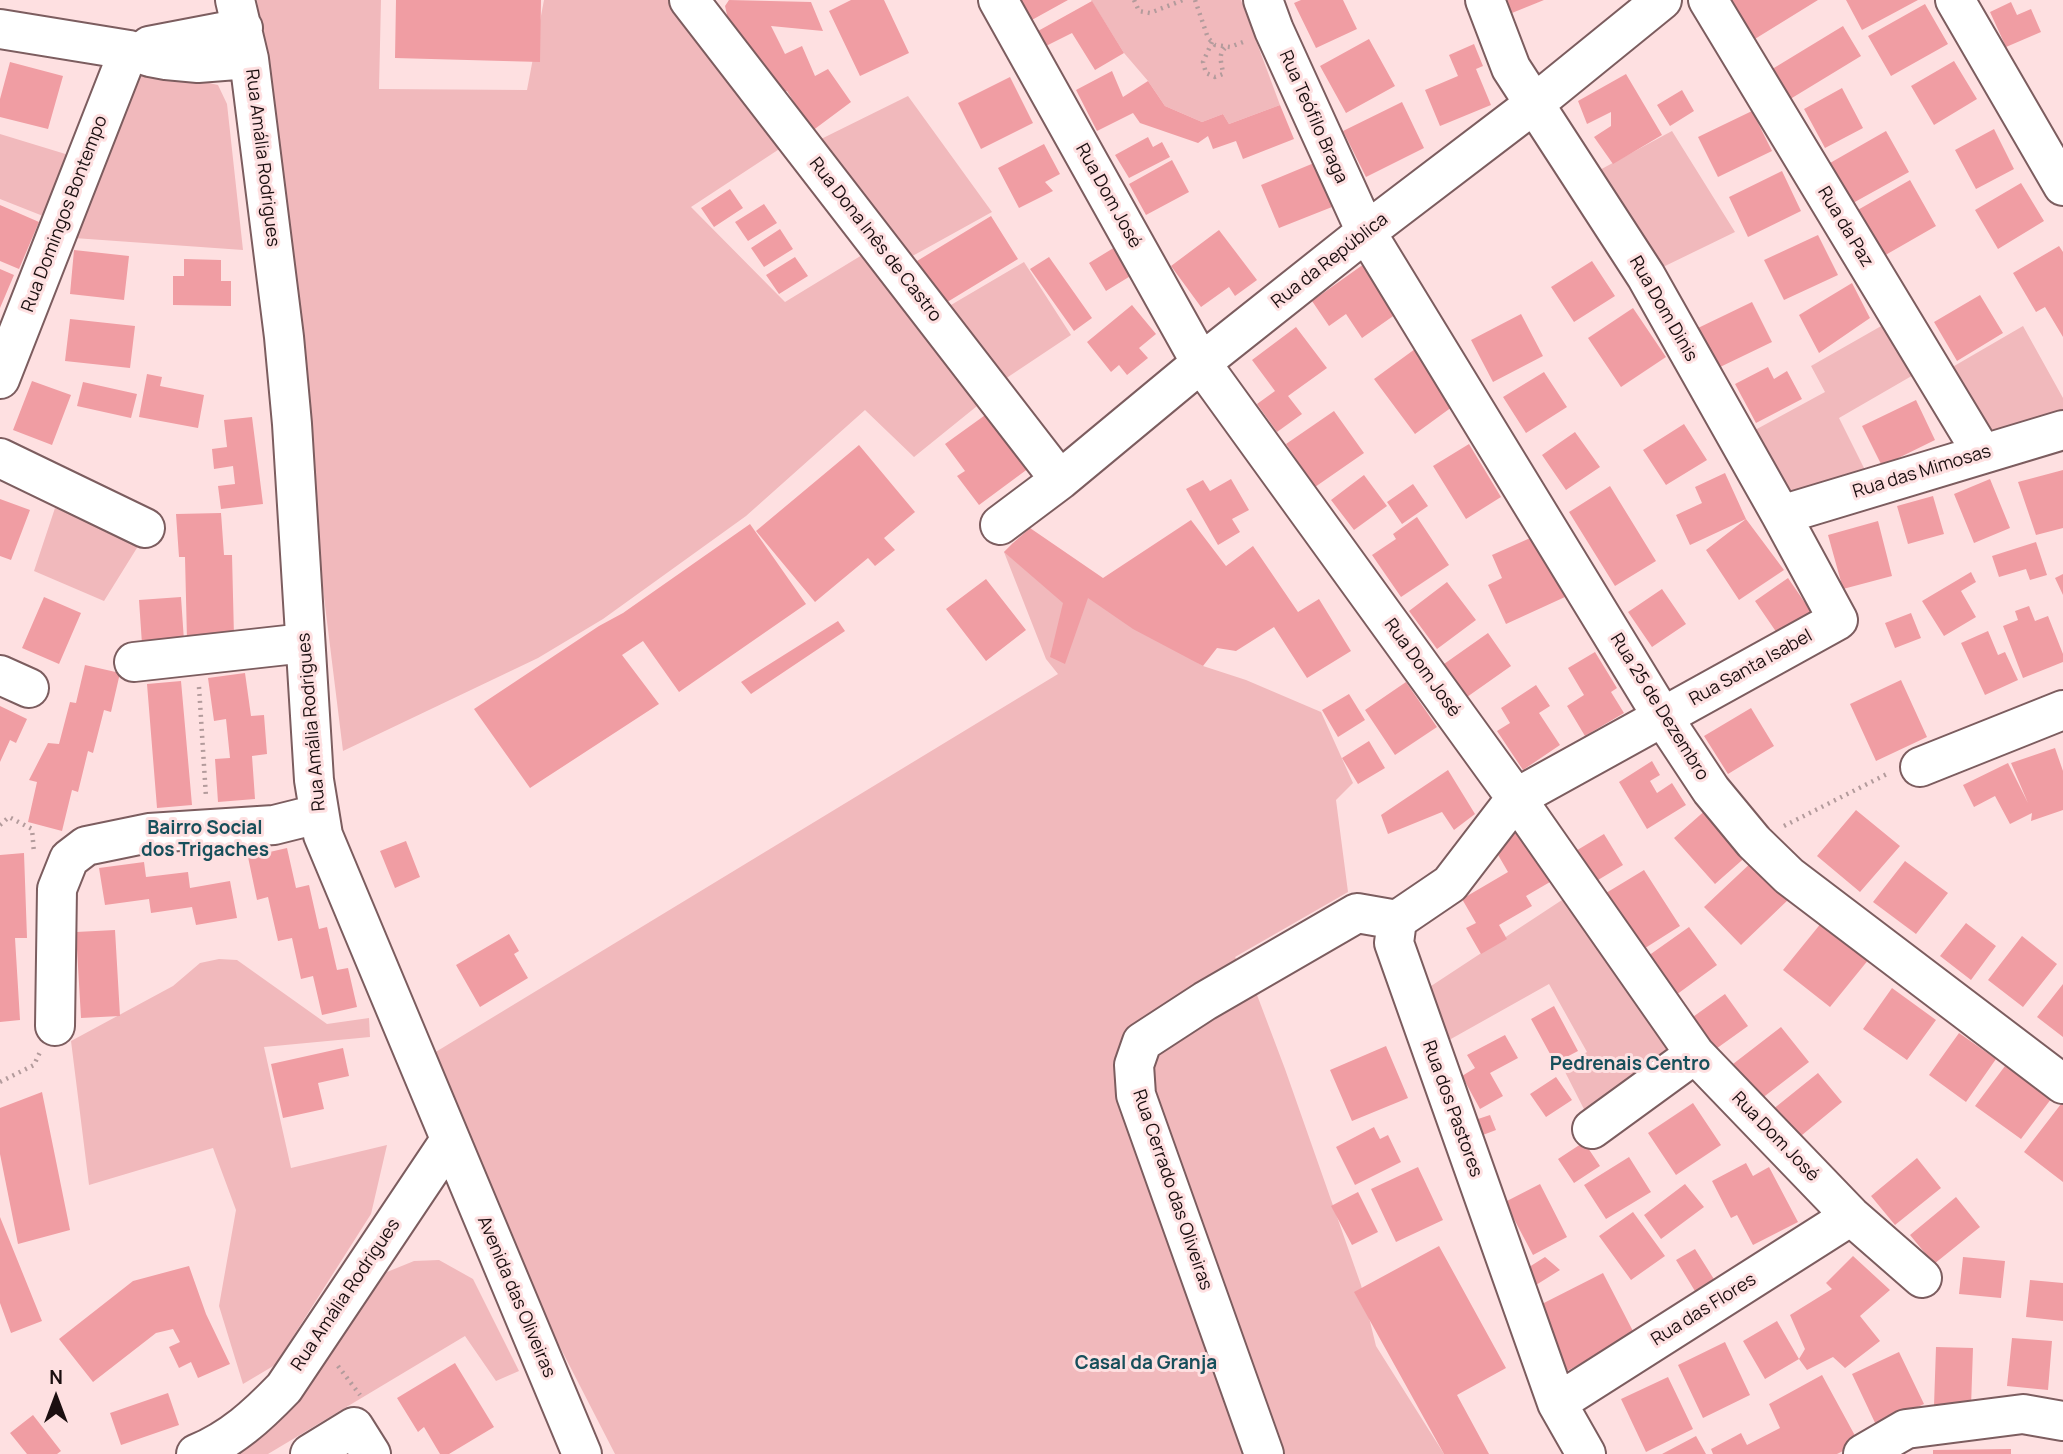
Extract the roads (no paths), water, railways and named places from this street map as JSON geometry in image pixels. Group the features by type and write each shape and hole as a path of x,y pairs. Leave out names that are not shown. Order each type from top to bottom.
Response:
{"street":[{"name":"Rua Dona Inês de Castro","path":"689,0 1060,480"},
{"name":"Rua Dom José","path":"998,0 1201,363 1516,798 1695,1054 1851,1216 1922,1278"},
{"name":"Rua Dom Dinis","path":"1485,0 1511,68 1534,104 1563,160 1646,276 1838,620"},
{"name":"Rua da República","path":"1000,526 1201,363 1366,232 1534,104 1662,0"},
{"name":"Rua da Paz","path":"1708,0 1982,453"},
{"path":"1955,0 2063,186"},
{"name":"Rua Teófilo Braga","path":"1269,15 1366,232"},
{"path":"0,29 129,50 242,29"},
{"name":"Rua Amália Rodrigues","path":"196,1454 212,1447 254,1419 284,1388 450,1140 330,854 318,814 285,350 242,29"},
{"name":"Rua Domingos Bontempo","path":"0,379 129,50"},
{"name":"Rua 25 de Dezembro","path":"1366,232 1662,716 1711,790 1754,842 1789,876 2063,1083"},
{"name":"Rua das Mimosas","path":"1781,515 2063,430"},
{"path":"0,458 145,528"},
{"name":"Rua Santa Isabel","path":"1516,798 1838,620"},
{"path":"134,662 305,643"},
{"path":"1920,767 2063,710"},
{"path":"1398,920 1450,884 1516,798"},
{"path":"55,1026 57,889 69,859 86,846 149,833 274,825 318,814"},
{"name":"Rua Cerrado das Oliveiras","path":"1264,1454 1136,1095 1134,1065 1142,1042 1205,1001 1357,914 1398,920"},
{"name":"Rua dos Pastores","path":"1398,920 1394,943 1557,1404 1586,1454"},
{"path":"1592,1129 1695,1054"},
{"name":"Avenida das Oliveiras","path":"450,1140 582,1454"},
{"name":"Rua das Flores","path":"1557,1404 1851,1216"},
{"path":"1863,1454 1906,1429 2023,1414 2063,1420"},
{"path":"310,1454 363,1440"}],"district":[{"name":"Bairro Social dos Trigaches","path":"205,840"},
{"name":"Pedrenais Centro","path":"1630,1065"},
{"name":"Casal da Granja","path":"1146,1364"}]}
